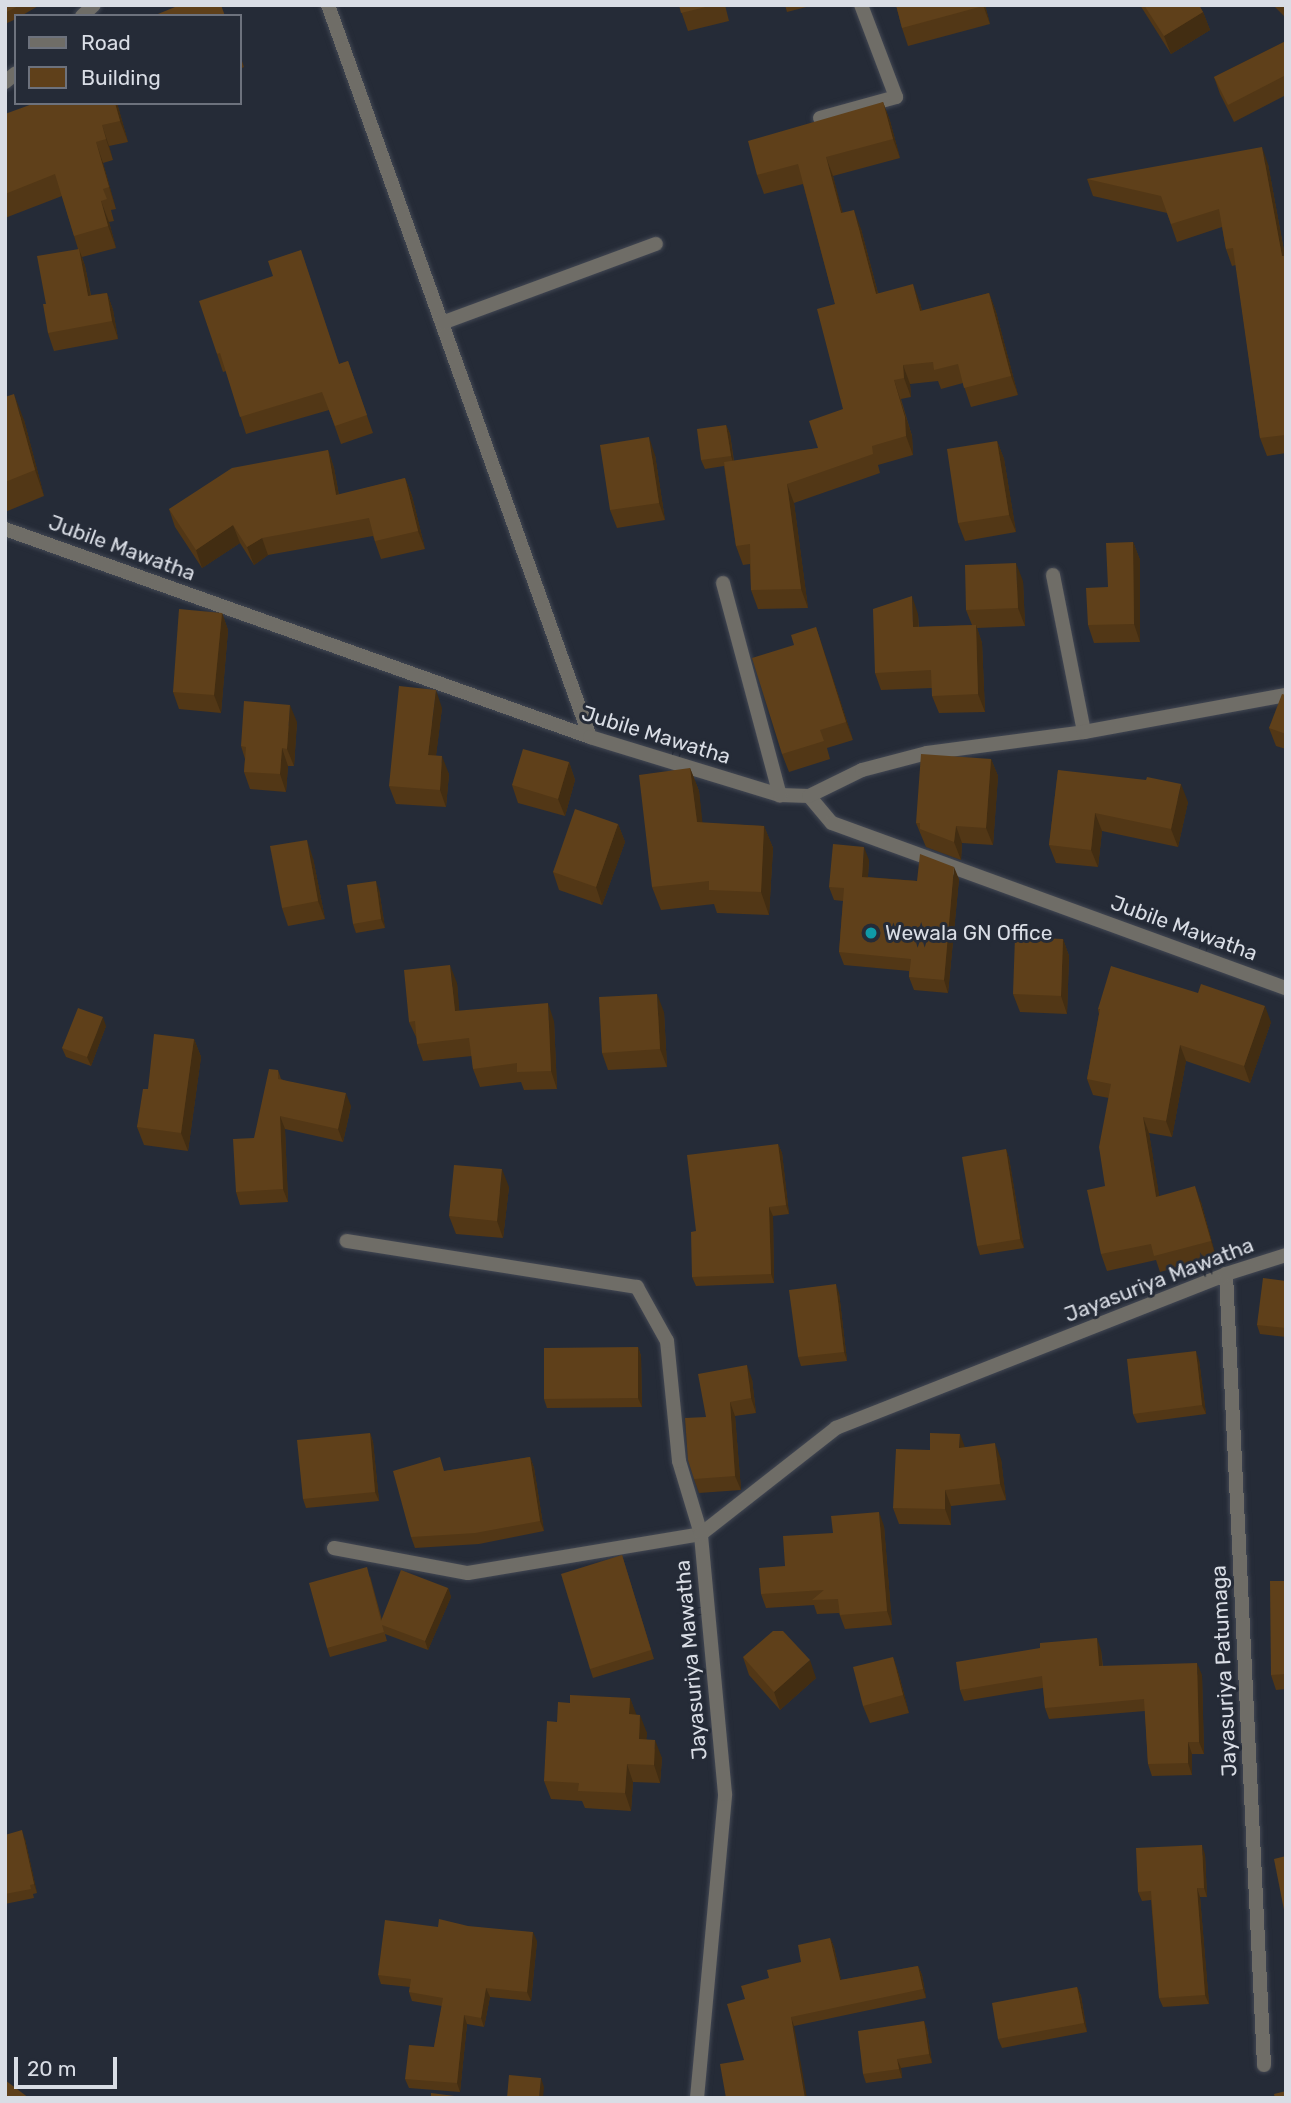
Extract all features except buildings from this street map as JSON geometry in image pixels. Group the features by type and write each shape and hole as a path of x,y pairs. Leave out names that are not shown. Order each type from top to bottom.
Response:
{"street":[{"path":"328,5 590,737"},
{"path":"820,118 896,97 861,5"},
{"path":"442,323 656,244"},
{"name":"Jubile Mawatha","path":"5,528 590,737 780,795 808,796 832,823 1286,988"},
{"path":"1053,575 1084,732"},
{"path":"723,583 780,795"},
{"path":"808,796 862,770 927,753 1084,732 1286,695"},
{"path":"334,1548 468,1573 701,1534 679,1461 667,1341 637,1287 347,1241"},
{"name":"Jayasuriya Mawatha","path":"697,2098 725,1794 701,1534 836,1428 1226,1274 1286,1255"},
{"name":"Jayasuriya Patumaga","path":"1226,1274 1264,2065"}],"place":[{"name":"Wewala GN Office","path":"871,933"}]}
